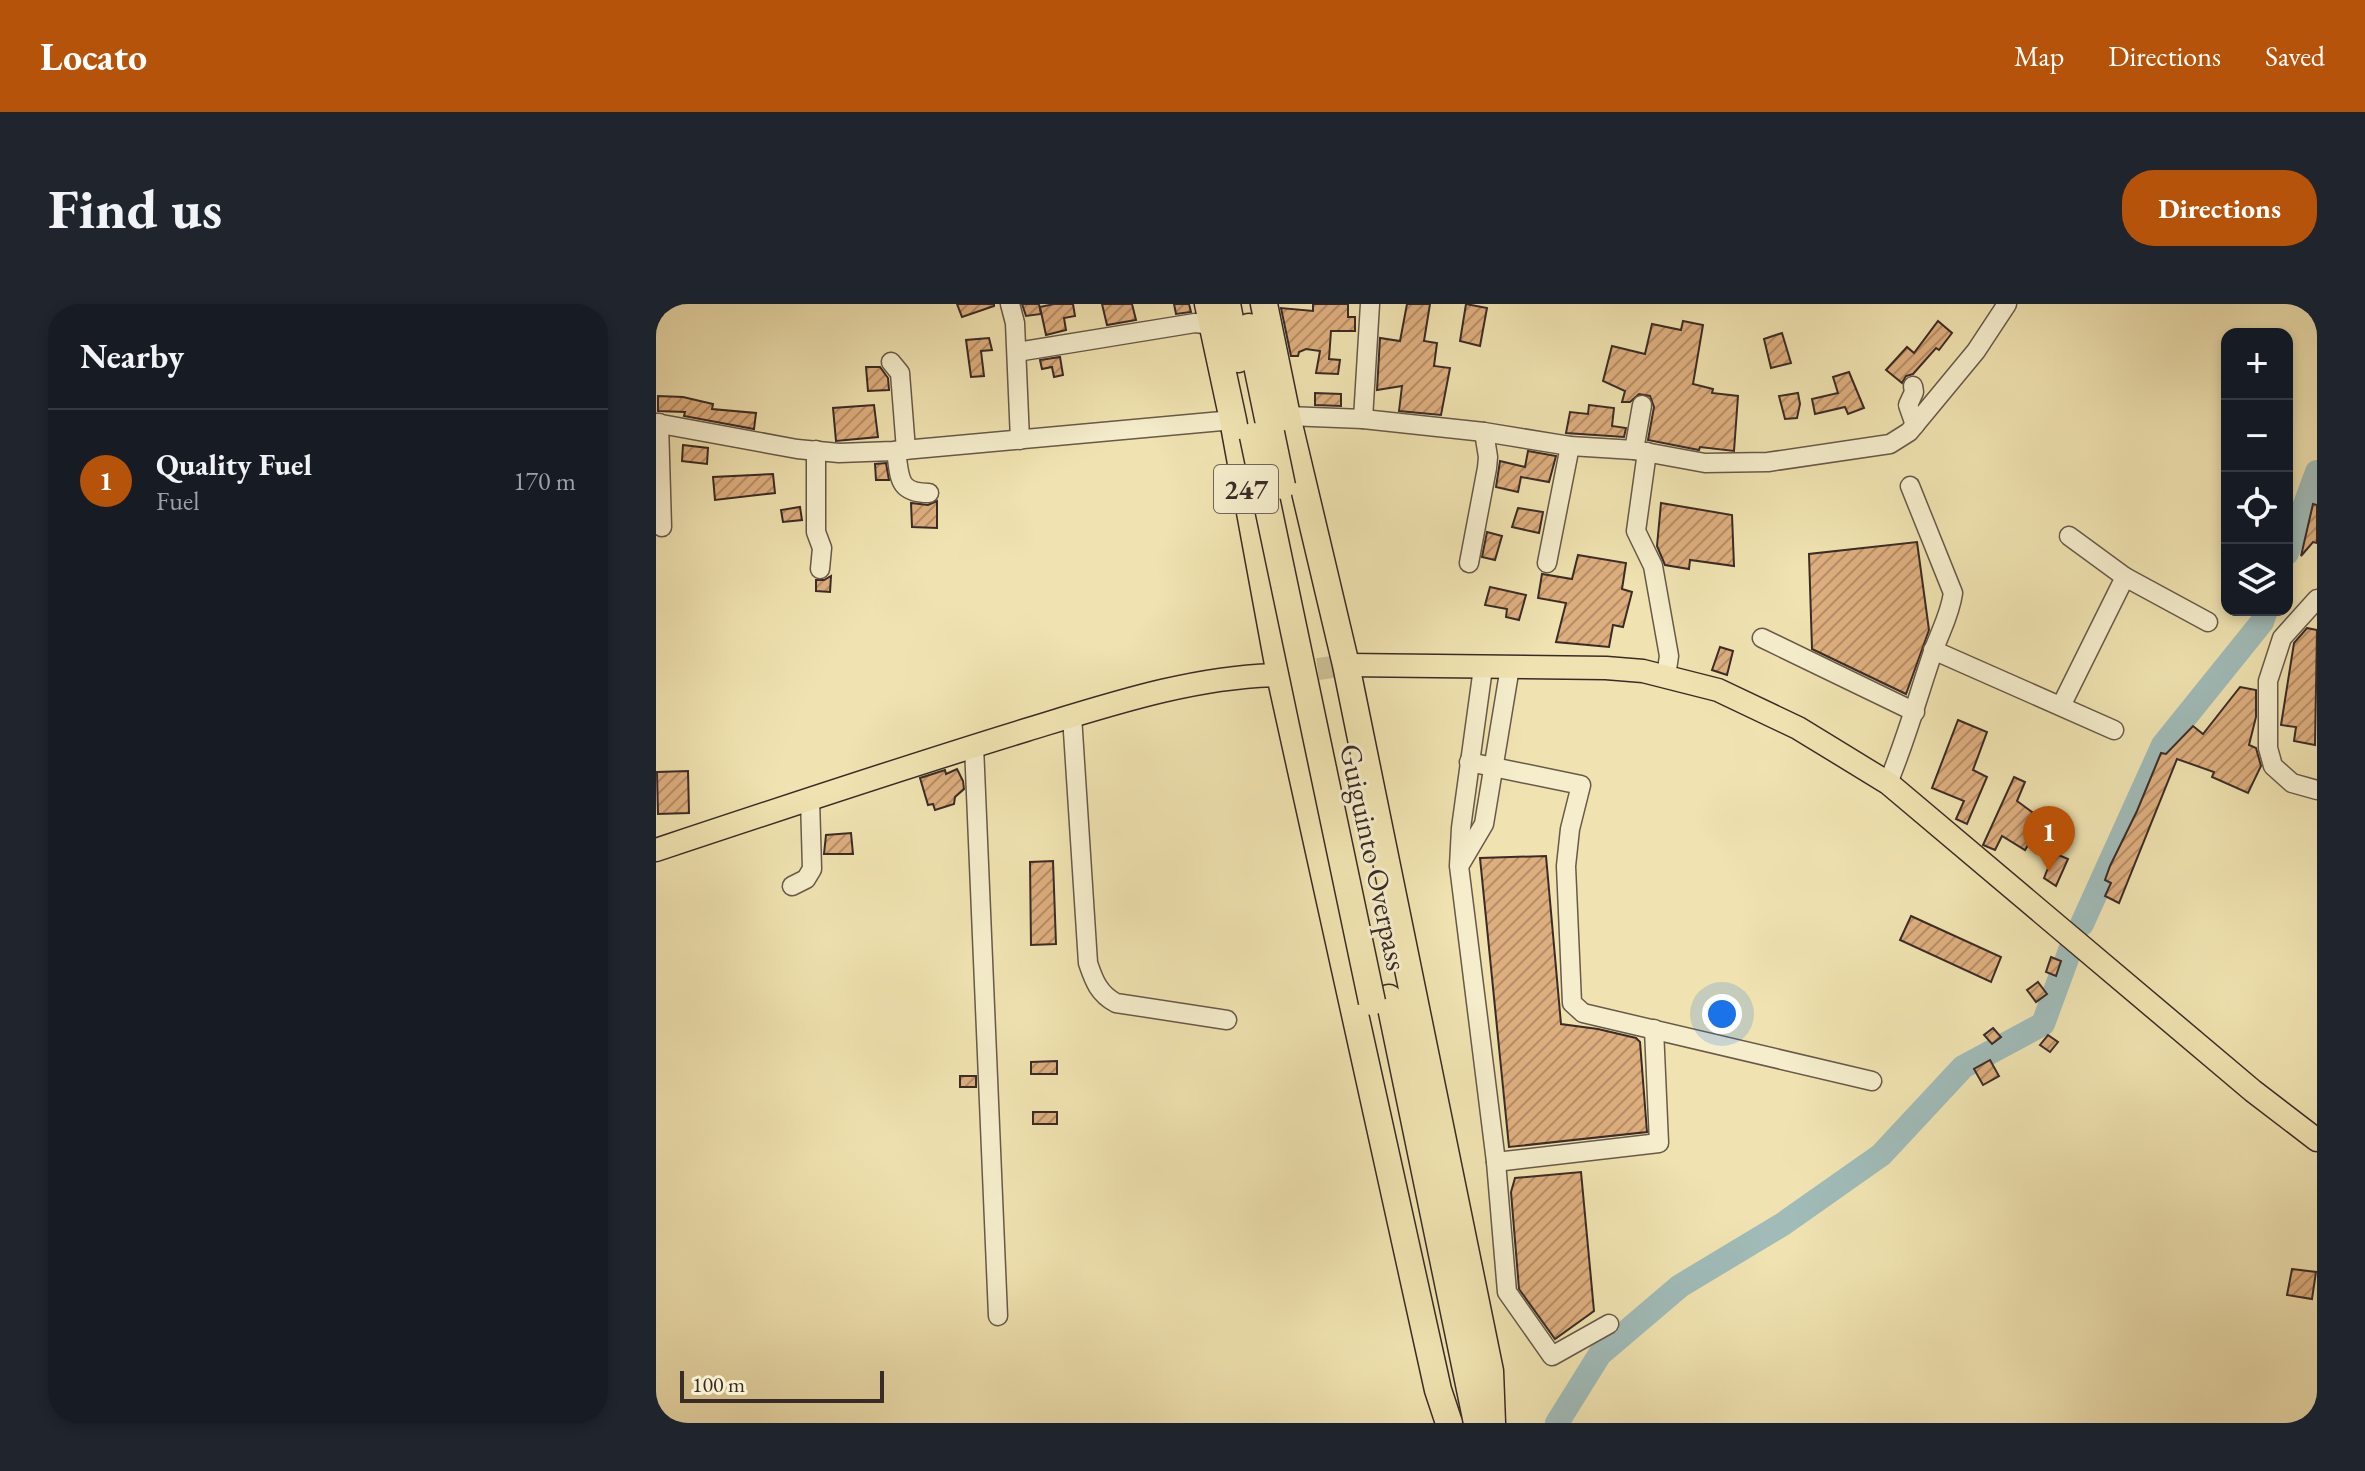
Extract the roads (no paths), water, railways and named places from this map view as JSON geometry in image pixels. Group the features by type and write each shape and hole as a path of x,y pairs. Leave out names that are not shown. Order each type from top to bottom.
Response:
{"highway":[{"name":"Guiguinto Overpass","path":"1244,304 1261,426 1380,1000 1461,1423"},
{"name":"247","path":"1264,304 1261,426 1280,675"},
{"name":"Guiguinto Overpass","path":"1216,311 1261,426"},
{"name":"247","path":"1261,426 1346,665"},
{"path":"1346,665 1490,1371 1492,1423"},
{"path":"1280,675 1438,1390 1449,1423"},
{"name":"Guiguinto Overpass","path":"1380,1000 1477,1423"}],"main road":[{"path":"1346,665 1606,668 1666,676 1718,690 1759,707 1888,783 2253,1091 2317,1140"},
{"path":"656,850 1072,716 1180,687 1254,675 1280,675"}],"street":[{"path":"1010,304 1015,323 1020,440"},
{"path":"1363,419 1370,304"},
{"path":"662,527 658,423 839,453 1363,419 1484,432 1570,446 1640,451 1705,463 1768,462 1890,444 1915,425 1976,351 2007,304"},
{"path":"1017,352 1195,323 1216,311"},
{"path":"891,362 900,373 900,479 912,493 929,493"},
{"path":"1913,386 1914,392 1908,405 1915,425"},
{"path":"1642,405 1636,531 1653,566 1669,656 1666,676"},
{"path":"1469,563 1488,457 1484,432"},
{"path":"1547,563 1570,446"},
{"path":"816,450 816,532 822,548 820,569"},
{"path":"1888,783 1915,712 1933,650 1951,610 1953,593 1910,486"},
{"path":"2069,536 2125,577 2208,622"},
{"path":"2055,704 2125,577"},
{"path":"2317,599 2282,638 2268,681 2268,748 2273,766 2292,783 2317,790"},
{"path":"1762,638 1915,712"},
{"path":"1933,650 2114,730"},
{"path":"1459,866 1484,824 1510,667"},
{"path":"1483,668 1469,762 1459,866 1496,1162 1507,1292 1552,1356 1609,1324"},
{"path":"1072,716 1088,963 1094,982 1106,998 1116,1003 1227,1020"},
{"path":"974,746 998,1316"},
{"path":"1469,762 1581,785 1570,829 1566,866 1572,1003 1583,1013 1872,1081"},
{"path":"792,886 806,879 812,869 810,799"},
{"path":"1496,1162 1659,1143 1654,1029"}],"waterway":[{"path":"2290,544 2317,472"},
{"path":"2082,924 2163,745 2264,616"},
{"path":"1557,1423 1600,1354 1680,1286 1783,1224 1881,1155 1963,1067 2043,1024 2072,945"}],"tunnel":[{"path":"1285,674 1346,665"}],"place":[{"name":"Quality Fuel","path":"2049,872"}]}
